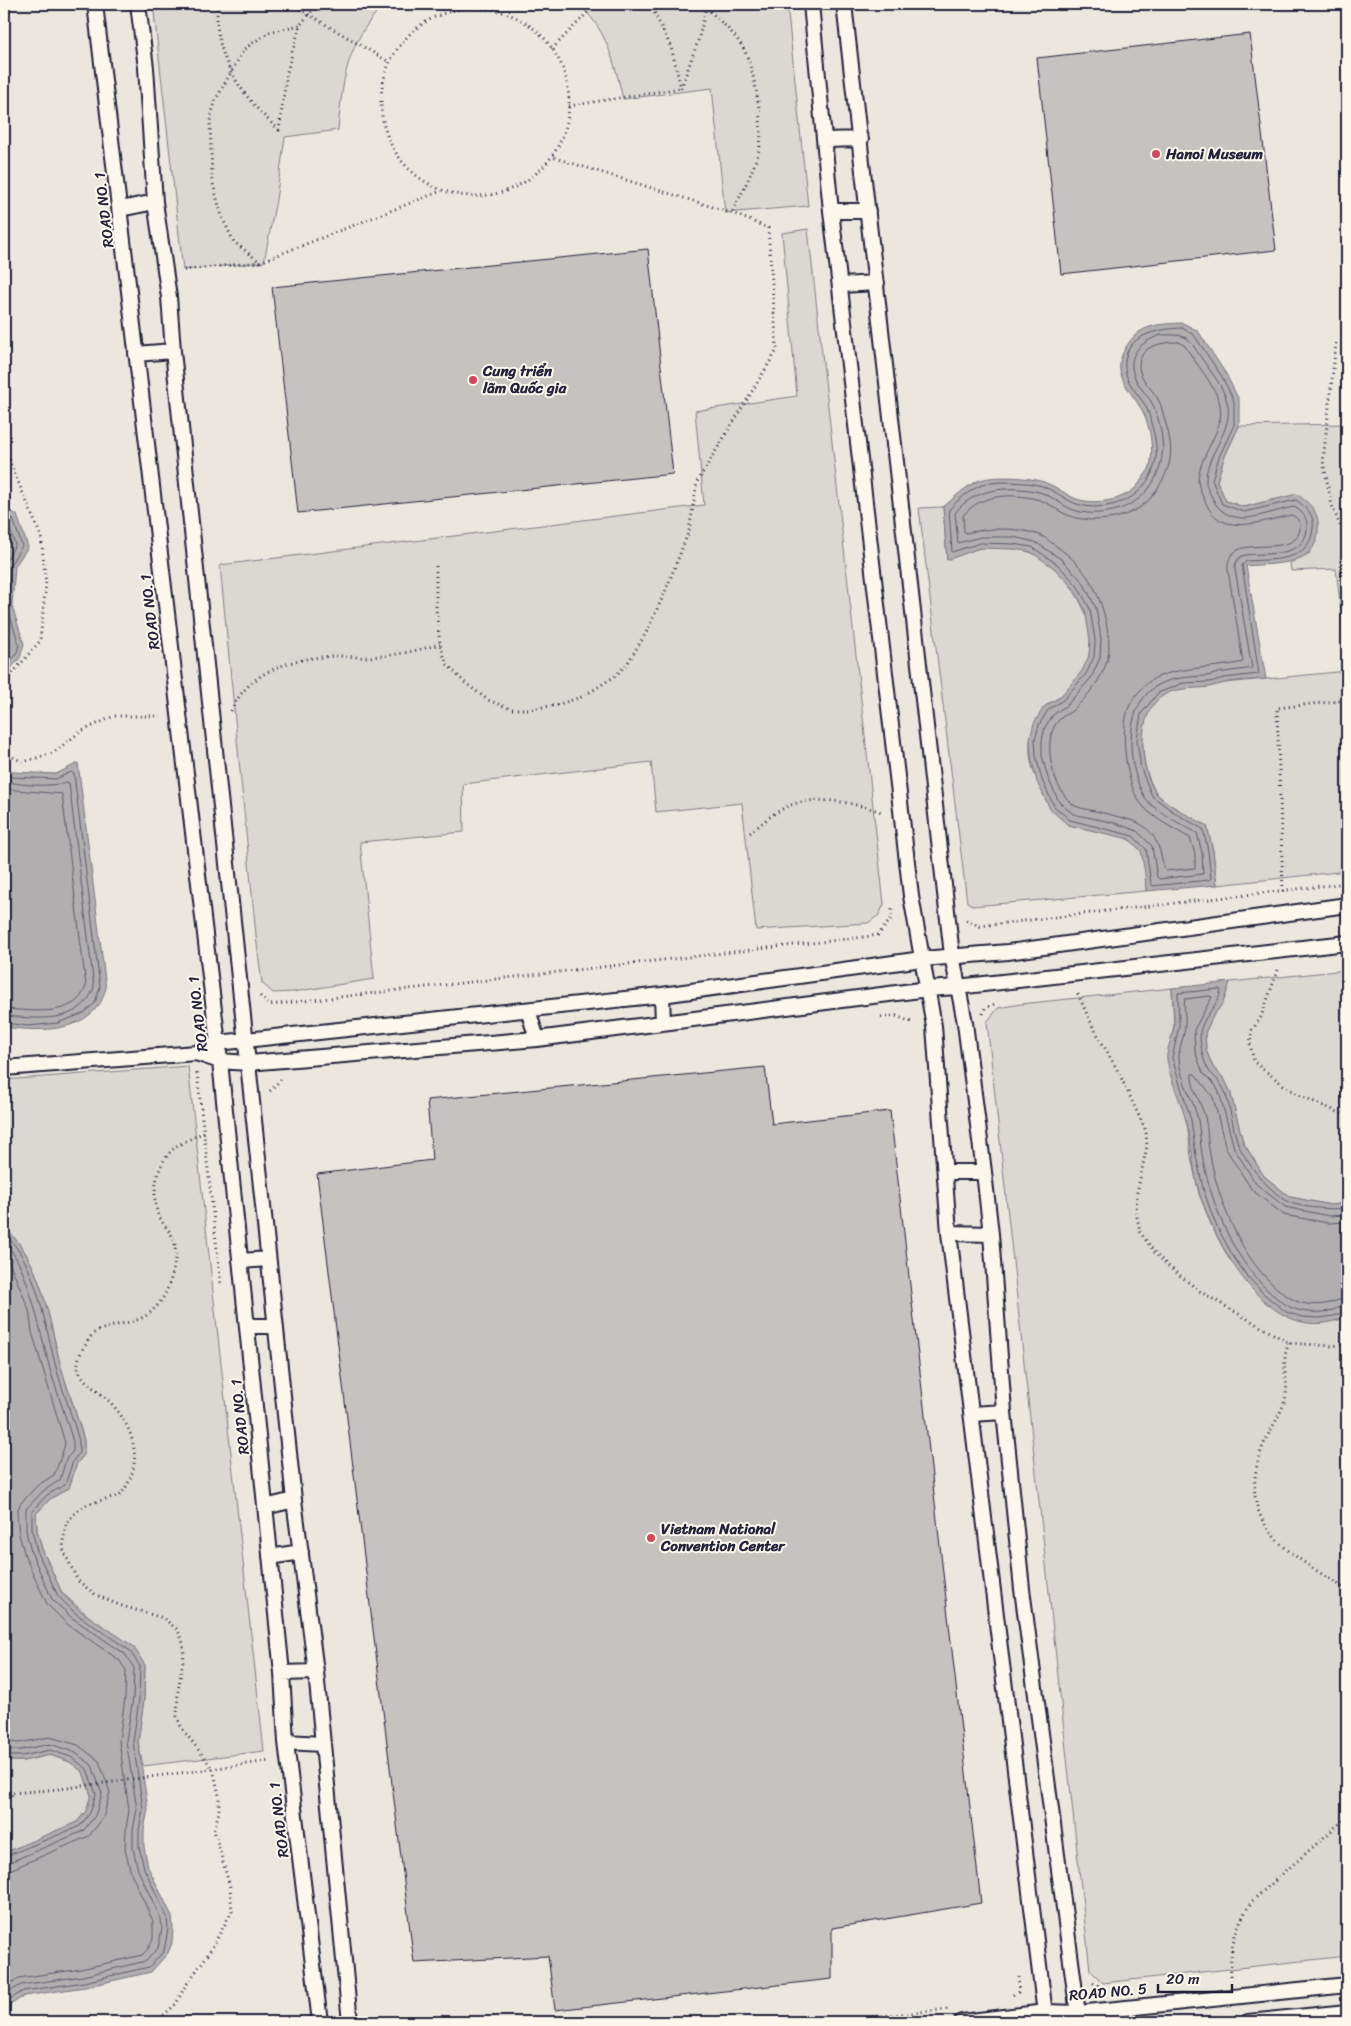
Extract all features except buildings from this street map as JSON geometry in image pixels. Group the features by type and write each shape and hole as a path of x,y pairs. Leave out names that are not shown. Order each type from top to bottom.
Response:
{"lane":[{"name":"ROAD NO. 1","path":"95,4 220,1061 282,1672 286,1742 320,2022"},
{"path":"138,4 146,68 154,202 169,297 173,352 275,1326 294,1500 316,1672 350,2022"},
{"path":"811,4 832,211 911,896 934,1026 950,1233 1046,2017"},
{"path":"844,4 861,139 952,955 965,1023 991,1234 1004,1412 1022,1589 1079,2018"},
{"path":"825,140 861,139"},
{"path":"120,209 154,202"},
{"path":"832,211 868,210"},
{"path":"841,285 877,283"},
{"path":"136,354 173,352"},
{"path":"4,1068 196,1053 218,1044 662,995 952,955 1008,952 1347,905"},
{"path":"196,1053 220,1061 247,1063 537,1039 928,989 1347,943"},
{"path":"662,995 663,1022"},
{"path":"528,1010 537,1039"},
{"path":"944,1172 984,1172"},
{"path":"950,1233 991,1234"},
{"path":"240,1260 268,1259"},
{"path":"247,1326 275,1326"},
{"path":"972,1414 1004,1412"},
{"path":"265,1507 294,1500"},
{"path":"270,1556 301,1552"},
{"path":"282,1672 316,1672"},
{"path":"286,1742 322,1744"},
{"name":"ROAD NO. 5","path":"962,2022 1046,2017 1079,2018 1347,1985"},
{"path":"1248,2022 1347,2012"}],"path":[{"path":"218,4 218,28 225,60 230,72 256,108 279,130 287,72 300,25 318,4"},
{"path":"291,4 389,62"},
{"path":"441,4 442,13"},
{"path":"494,4 494,9"},
{"path":"552,49 596,4"},
{"path":"650,4 671,47 681,88"},
{"path":"703,4 725,24 743,47 759,103 760,147 754,165 732,213"},
{"path":"681,88 698,38 706,6"},
{"path":"468,8 494,9 523,21 546,41 563,67 570,98 566,129 552,157 531,179 503,193 472,196 441,191 414,175 394,151 382,123 380,92 389,62 402,41 420,24 442,13 468,8"},
{"path":"260,262 234,242 222,217 212,180 210,121 215,102 244,49 268,32 300,25"},
{"path":"568,106 681,88"},
{"path":"436,566 436,609 440,644 446,664 464,682 488,700 510,709 529,709 557,705 581,697 615,676 627,664 666,592 689,531 697,482 777,350 768,228 732,213 552,157"},
{"path":"175,271 260,262 441,191"},
{"path":"1336,343 1324,461 1326,484 1332,506 1347,542"},
{"path":"4,435 11,465 41,536 46,583 40,641 4,685"},
{"path":"230,713 250,683 266,671 292,662 319,657 367,657 407,653 440,644"},
{"path":"1283,891 1277,708 1347,700"},
{"path":"4,753 23,762 54,753 80,732 114,716 160,716"},
{"path":"750,833 785,807 806,801 860,805 882,812 882,802"},
{"path":"962,919 980,926 1347,883"},
{"path":"259,995 269,1005 878,935 891,919 892,903"},
{"path":"1269,971 1278,970 1262,1017 1252,1030 1250,1044 1254,1062 1301,1096 1347,1116"},
{"path":"1069,995 1087,993"},
{"path":"1078,994 1092,1025 1119,1073 1146,1132 1146,1146 1137,1193 1136,1212 1140,1232 1155,1253 1168,1266 1201,1292 1288,1343 1333,1346 1347,1343"},
{"path":"981,1021 985,1008 1006,1002"},
{"path":"873,1017 896,1016 912,1022 913,1029"},
{"path":"267,1095 281,1079 290,1078"},
{"path":"156,2022 176,2004 184,1988 209,1953 232,1911 230,1887 214,1830 219,1795 213,1769 182,1727 177,1716 178,1691 184,1655 178,1630 164,1618 119,1605 96,1595 78,1581 64,1552 63,1541 66,1523 77,1511 88,1504 120,1495 130,1479 134,1460 130,1429 108,1400 84,1379 78,1367 80,1352 94,1332 145,1317 160,1303 172,1277 175,1260 174,1240 162,1223 157,1211 158,1174 165,1158 176,1147 204,1132"},
{"path":"1288,1343 1285,1358 1288,1387 1284,1401 1261,1452 1254,1485 1259,1517 1268,1532 1277,1541 1313,1569 1347,1590"},
{"path":"4,1789 13,1793 59,1789 273,1761"},
{"path":"4,1802 13,1793"},
{"path":"1240,1975 1231,1976 1232,1944 1241,1917 1252,1901 1347,1817"},
{"path":"1011,1996 1018,1992 1020,1972"},
{"path":"1090,1980 1103,1990 1113,1989"},
{"path":"844,2022 844,2020 949,2008"}],"shaded area":[{"name":"Vietnam National Convention Center","path":"4,4 1347,4 1347,2022 4,2022"},
{"path":"153,4 384,4 361,35 349,61 343,87 338,130 285,137 276,200 264,262 183,270"},
{"path":"577,4 787,4 808,206 725,213 712,88 623,99 613,60 602,34 587,13"},
{"path":"808,229 884,904 879,915 868,923 756,930 742,803 656,812 651,762 463,784 464,832 360,842 374,979 293,992 273,993 262,983 257,945 220,565 704,505 695,411 797,396 782,233"},
{"path":"1347,424 1347,662 1336,569 1291,571 1290,563 1310,553 1275,499 1244,507 1226,501 1217,481 1224,458 1239,426"},
{"path":"943,507 947,560 979,548 991,547 1027,551 1045,560 1057,570 1077,595 1088,625 1089,655 1085,667 1067,690 1045,706 1041,712 1030,741 1032,766 1035,776 1046,796 1068,824 1110,832 1138,846 1144,862 1146,891 973,906 967,902 919,508"},
{"path":"1347,671 1347,871 1217,885 1213,851 1207,826 1165,801 1156,792 1146,770 1143,742 1144,728 1147,715 1153,704 1168,692 1184,688"},
{"path":"1347,970 1347,1203 1331,1205 1290,1197 1264,1176 1243,1142 1230,1091 1225,1080 1213,1067 1206,1050 1205,1033 1213,1016 1223,1003 1230,982"},
{"path":"1172,988 1174,1025 1167,1058 1187,1122 1191,1157 1199,1194 1212,1227 1229,1259 1336,1321 1347,1316 1347,1956 1103,1983 1090,1970 987,1022 998,1008"},
{"path":"188,1066 264,1751 143,1766 138,1742 144,1699 145,1665 62,1593 42,1549 37,1530 36,1514 50,1499 69,1488 77,1463 84,1455 84,1440 61,1367 48,1311 36,1273 17,1241 4,1228 4,1080"},
{"path":"50,1755 70,1762 83,1772 91,1795 86,1811 77,1822 4,1853 4,1761 23,1761"}],"water":[{"path":"1183,323 1198,331 1226,374 1239,400 1239,426 1224,458 1217,481 1226,501 1244,507 1297,494 1314,510 1318,519 1318,532 1315,544 1301,558 1279,563 1246,566 1266,679 1234,681 1209,687 1172,692 1161,697 1153,705 1147,716 1143,743 1146,770 1150,783 1156,793 1165,801 1207,826 1213,851 1217,885 1146,891 1141,851 1129,839 1068,825 1050,809 1037,782 1031,757 1030,739 1034,723 1044,707 1060,697 1082,671 1089,656 1090,640 1085,610 1073,588 1054,568 1031,552 1013,549 980,548 947,560 943,507 970,485 986,478 1012,477 1038,480 1052,485 1074,498 1090,502 1108,501 1125,495 1132,490 1138,485 1149,469 1152,455 1149,429 1144,413 1121,376 1121,357 1130,341 1142,330 1157,325"},
{"path":"4,507 17,515 28,547 15,566 12,606 24,644 20,658 4,676"},
{"path":"78,763 106,988 99,1004 79,1022 67,1026 41,1029 4,1027 4,767 13,772 56,774"},
{"path":"1230,982 1223,1003 1213,1016 1205,1033 1206,1050 1213,1067 1225,1080 1230,1091 1243,1142 1264,1176 1290,1197 1331,1205 1347,1203 1347,1316 1321,1323 1296,1320 1273,1309 1253,1290 1236,1268 1221,1243 1200,1195 1184,1113 1167,1059 1174,1026 1172,988"},
{"path":"4,1228 17,1241 36,1273 48,1311 61,1367 84,1440 84,1455 77,1463 69,1488 50,1499 36,1514 37,1530 42,1549 62,1593 78,1609 133,1646 145,1665 144,1699 138,1742 148,1809 144,1830 144,1847 148,1867 172,1916 173,1928 172,1943 168,1953 151,1972 85,1987 24,1996 4,2009 4,1853 77,1822 86,1811 91,1795 83,1772 70,1762 50,1755 23,1761 4,1761"}],"place":[{"name":"Hanoi Museum","path":"1156,154"},
{"name":"Cung triển lãm Quốc gia","path":"473,380"},
{"name":"Vietnam National Convention Center","path":"651,1538"}]}
